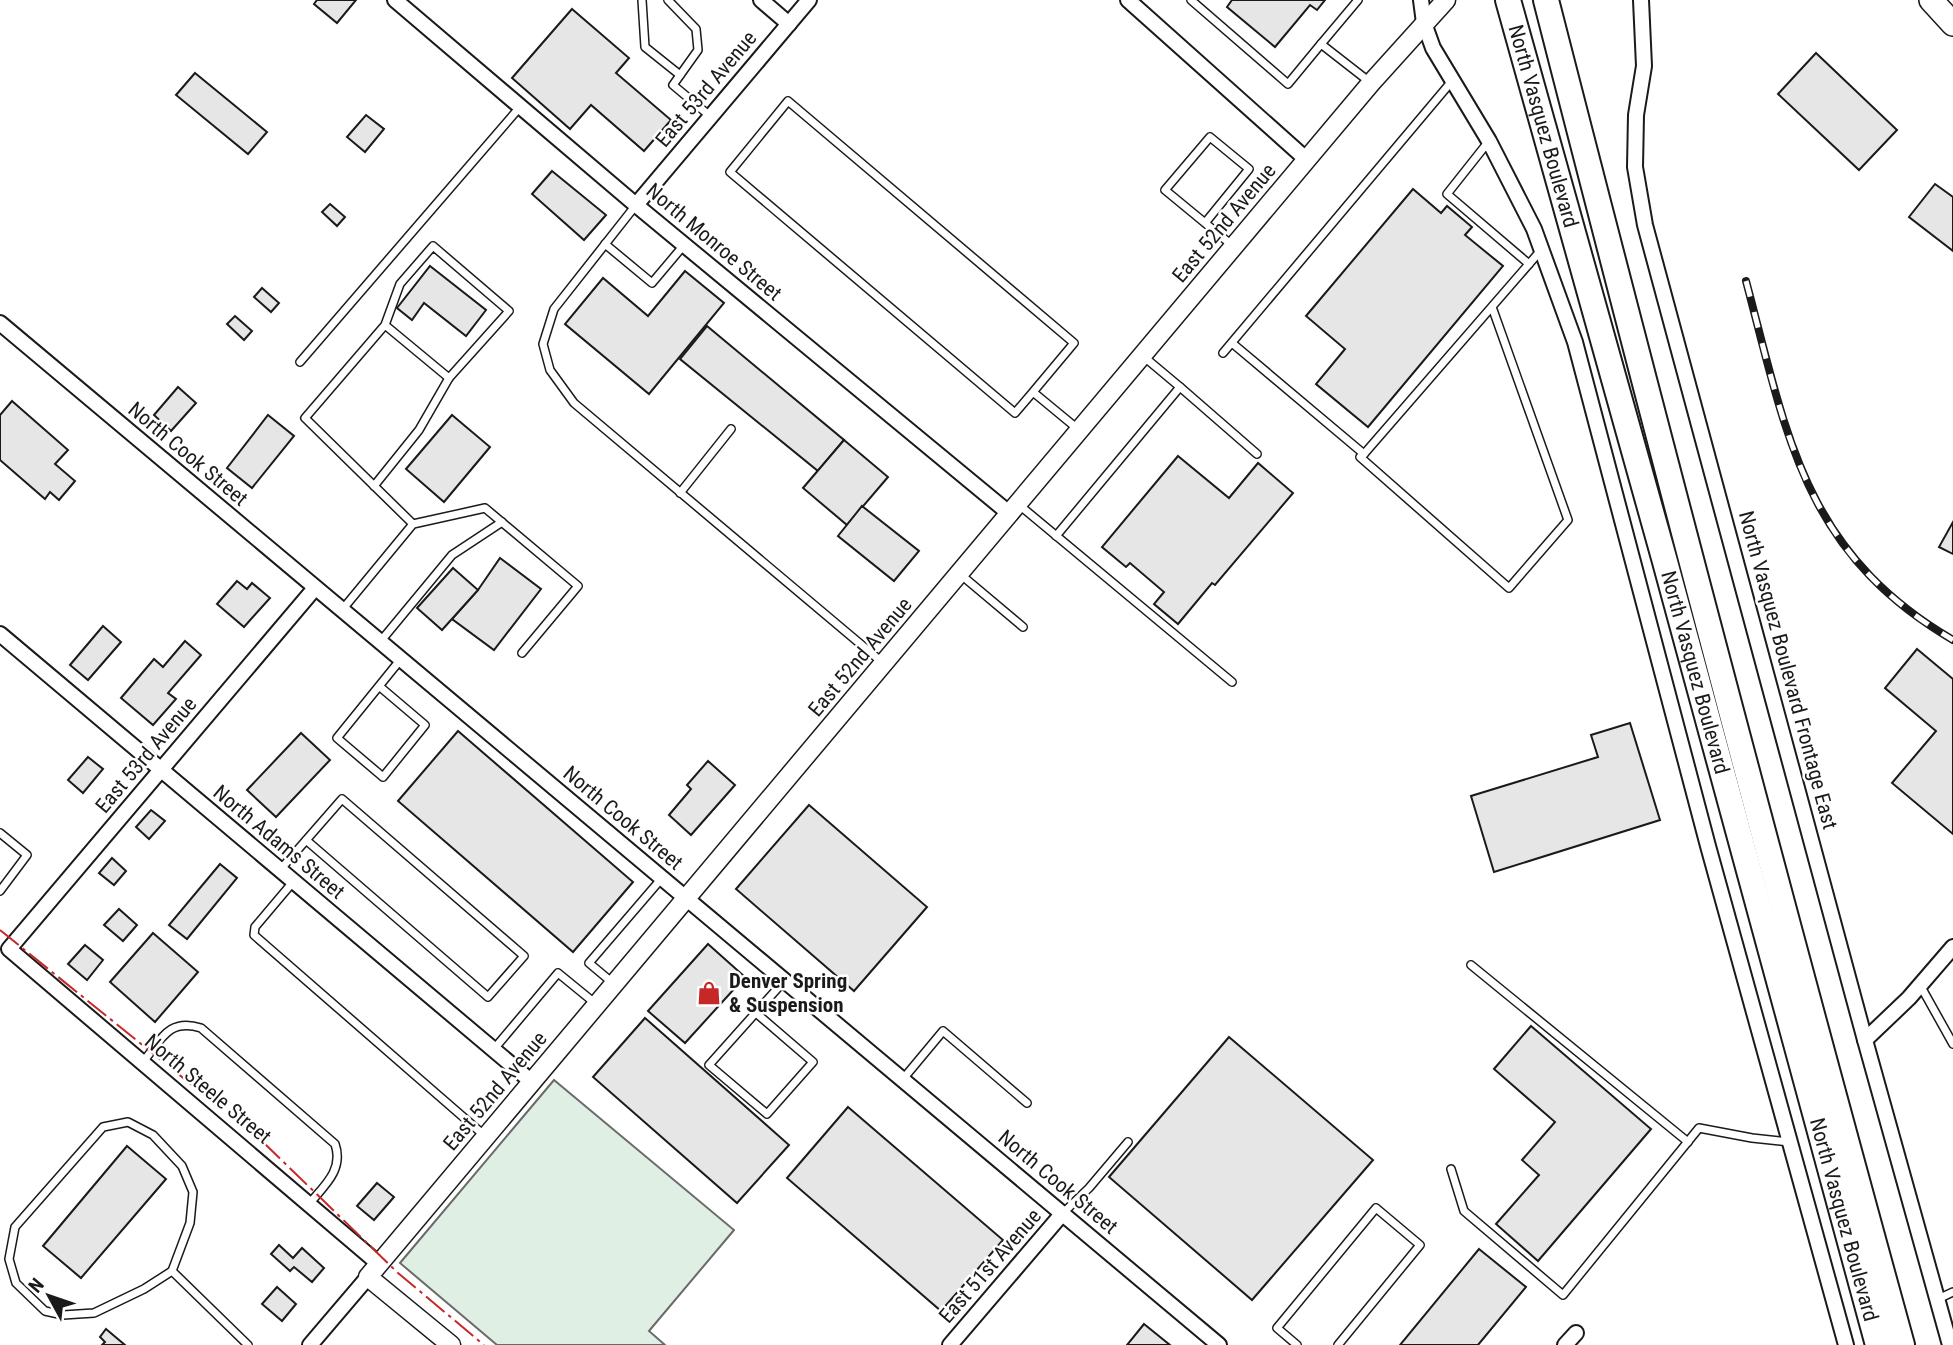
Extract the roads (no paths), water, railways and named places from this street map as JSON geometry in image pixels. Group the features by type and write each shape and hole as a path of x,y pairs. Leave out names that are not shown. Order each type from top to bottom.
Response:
{"highway":[{"name":"North Vasquez Boulevard","path":"1508,0 1657,533 1878,1345"},
{"name":"North Vasquez Boulevard","path":"1546,0 1817,1038 1902,1345"}],"main road":[{"path":"1931,0 1953,24"}],"street":[{"name":"North Monroe Street","path":"394,0 684,245 1014,509"},
{"path":"761,0 789,24"},
{"name":"East 53rd Avenue","path":"636,205 809,0"},
{"path":"1128,0 1307,160"},
{"path":"1421,0 1424,23 1433,48 1489,141 1542,249 1575,342 1709,846 1846,1345"},
{"name":"East 52nd Avenue","path":"310,1345 1371,83 1446,0"},
{"name":"North Vasquez Boulevard Frontage East","path":"1641,0 1644,66 1636,115 1635,167 1645,225 1950,1345"},
{"name":"North Cook Street","path":"0,323 1219,1345"},
{"name":"East 53rd Avenue","path":"4,946 160,770 315,588"},
{"name":"North Adams Street","path":"0,634 532,1082"},
{"name":"North Steele Street","path":"4,946 309,1204 451,1345"},
{"path":"1865,1040 1920,985 1953,947"},
{"name":"East 51st Avenue","path":"950,1345 1062,1214"},
{"path":"1565,1345 1576,1333"}],"lane":[{"path":"642,0 645,47 680,75"},
{"path":"668,0 696,29 698,50 673,85 711,116"},
{"path":"1190,0 1288,84 1358,0"},
{"path":"1321,44 1371,83"},
{"path":"1223,353 1452,81"},
{"path":"788,102 1074,343 1033,392 1015,413 730,172 788,102"},
{"path":"300,362 520,107"},
{"path":"1205,223 1249,169 1210,137 1164,190 1234,247"},
{"path":"1489,141 1447,194 1529,264"},
{"path":"636,205 554,309 543,344 550,370 574,403 883,664"},
{"path":"605,244 652,283 684,245"},
{"path":"374,486 419,430 449,378 509,311 433,246 400,284 385,325 305,418 374,486 413,524"},
{"path":"1492,307 1568,520 1509,588 1360,457 1542,249"},
{"path":"385,325 449,378"},
{"path":"1232,343 1364,454"},
{"path":"1143,356 1257,454"},
{"path":"1056,536 1180,387"},
{"path":"1033,392 1080,430"},
{"path":"680,493 731,429"},
{"path":"342,610 413,524 485,508 578,586 522,653"},
{"path":"1014,509 1056,536 1232,682"},
{"path":"380,642 452,555 502,522"},
{"path":"959,574 1023,627"},
{"path":"379,685 425,725 383,777 337,738 379,685 401,659"},
{"path":"279,870 342,799 524,956 488,997 306,840"},
{"path":"0,833 27,855 1,889"},
{"path":"614,984 589,963 662,878"},
{"path":"293,882 255,927 254,934 485,1137"},
{"path":"1471,965 1688,1142"},
{"path":"494,1050 558,973 597,1005"},
{"path":"756,1013 813,1062 767,1114 709,1065 785,980"},
{"path":"1920,985 1953,1044"},
{"path":"142,1063 169,1030 177,1025 189,1024 201,1028 335,1144 338,1155 333,1176 309,1204"},
{"path":"902,1079 943,1031 1027,1103"},
{"path":"128,1122 153,1135 182,1166 193,1192 190,1223 172,1271 144,1289 94,1313 63,1315 45,1311 16,1283 9,1259 15,1227 103,1127 128,1122"},
{"path":"1451,1169 1464,1211 1563,1295 1699,1128 1790,1142"},
{"path":"1062,1214 1089,1188 1128,1142"},
{"path":"1297,1345 1277,1328 1376,1208 1420,1245 1338,1345"},
{"path":"172,1271 248,1345"},
{"path":"1938,1299 1953,1292"}],"railway":[{"path":"1746,281 1790,439 1809,485 1832,528 1863,568 1903,606 1953,640"}],"place":[{"name":"Denver Spring & Suspension","path":"709,993"}]}
